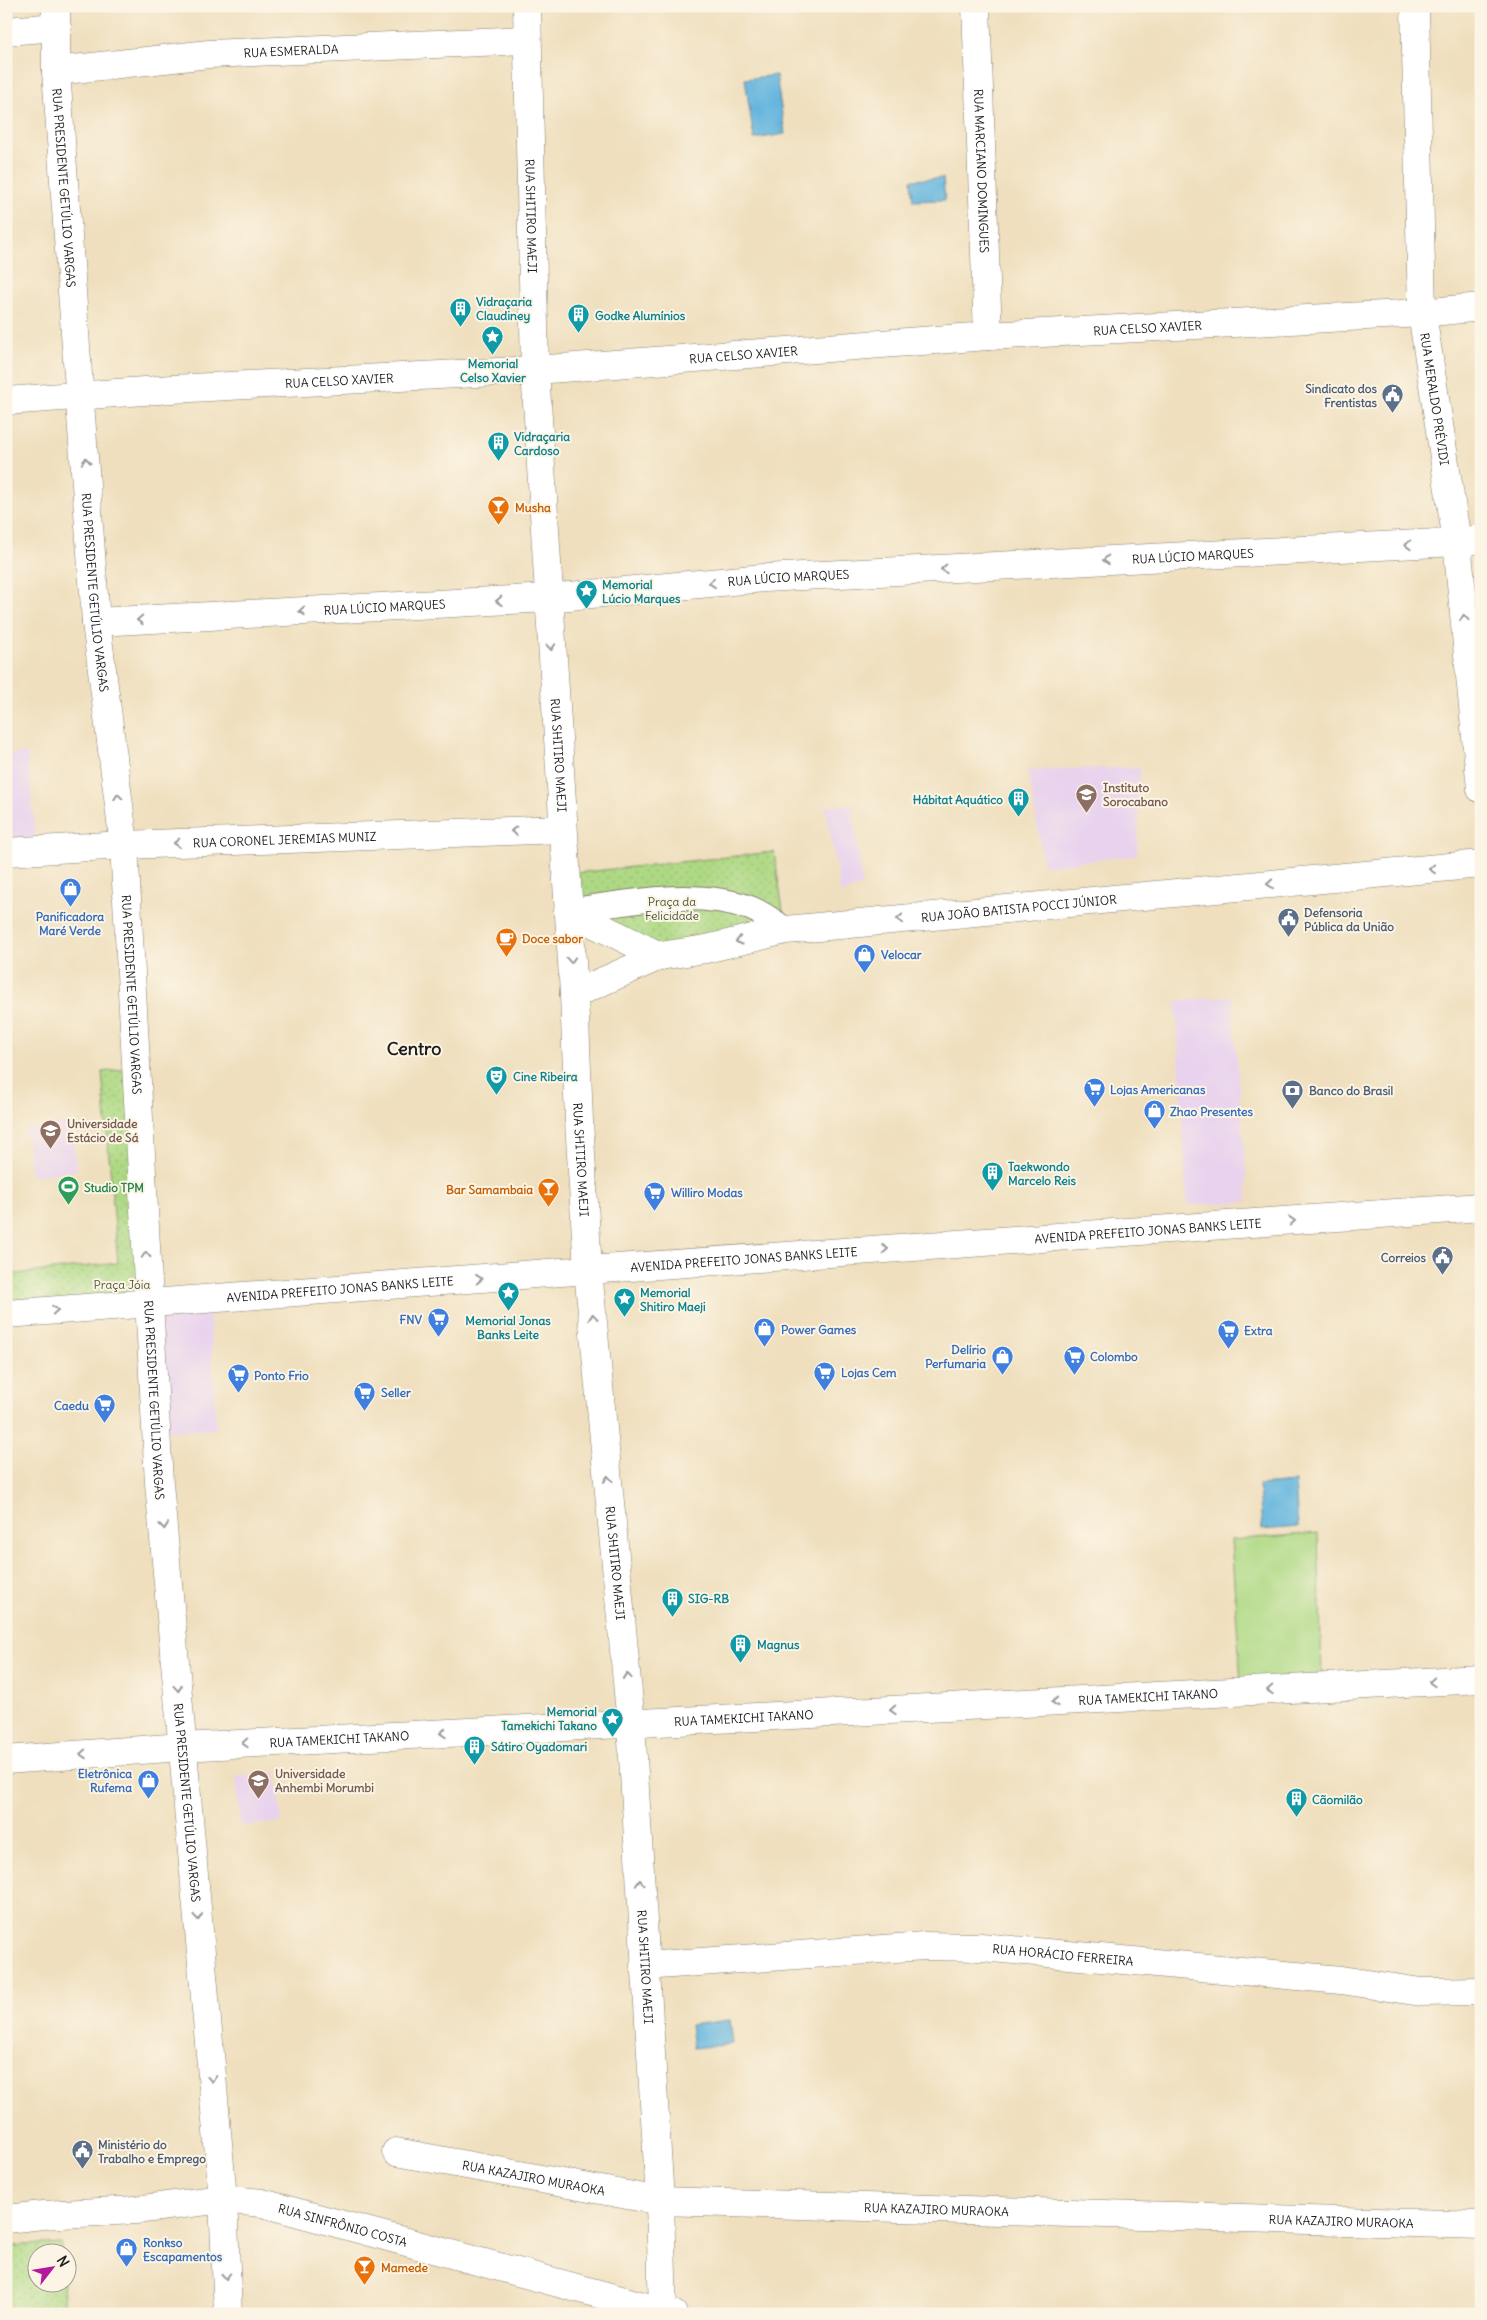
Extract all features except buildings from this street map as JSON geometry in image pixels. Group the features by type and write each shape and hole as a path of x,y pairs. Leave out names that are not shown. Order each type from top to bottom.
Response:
{"street":[{"name":"RUA SHITIRO MAEJI","path":"527,6 535,370 574,994 588,1270 631,1724 644,1966 667,2313"},
{"name":"RUA MARCIANO DOMINGUES","path":"976,6 988,336"},
{"name":"RUA MERALDO PRÉVIDI","path":"1415,6 1422,313 1469,540 1481,788"},
{"path":"6,31 56,17"},
{"name":"RUA PRESIDENTE GETÚLIO VARGAS","path":"56,17 56,71 96,622 124,845 159,1483 167,1548 182,1747 223,2199 228,2314"},
{"name":"RUA ESMERALDA","path":"56,71 209,54 527,40"},
{"name":"RUA CELSO XAVIER","path":"6,401 81,395 535,370 988,336 1422,313 1481,307"},
{"name":"RUA LÚCIO MARQUES","path":"96,622 548,598 764,578 1469,540"},
{"name":"RUA CORONEL JEREMIAS MUNIZ","path":"6,852 124,845 563,829"},
{"name":"RUA JOÃO BATISTA POCCI JÚNIOR","path":"574,994 660,956 706,949 786,930 1481,864"},
{"path":"568,911 638,901 707,900 730,902 767,916 786,930"},
{"path":"568,911 660,956"},
{"name":"AVENIDA PREFEITO JONAS BANKS LEITE","path":"6,1314 588,1270 1481,1207"},
{"name":"RUA TAMEKICHI TAKANO","path":"6,1760 182,1747 1481,1679"},
{"name":"RUA HORÁCIO FERREIRA","path":"644,1966 924,1946 981,1947 1341,1980 1422,1992 1481,1991"},
{"name":"RUA KAZAJIRO MURAOKA","path":"396,2152 660,2202 1481,2225"},
{"name":"RUA SINFRÔNIO COSTA","path":"6,2219 135,2210 223,2199 262,2203 667,2313"}],"shaded area":[{"path":"27,753 37,849 6,851 6,754"},
{"name":"Instituto Sorocabano","path":"1140,767 1137,855 1044,866 1028,770"},
{"path":"852,805 862,885 841,894 825,806"},
{"path":"1232,996 1248,1202 1187,1205 1176,1001"},
{"name":"Universidade Estácio de Sá","path":"71,1123 77,1170 32,1176 25,1129"},
{"path":"209,1301 216,1429 160,1432 151,1305"},
{"name":"Universidade Anhembi Morumbi","path":"276,1772 282,1822 241,1826 236,1777"}],"green space":[{"name":"Praça da Felicidade","path":"774,852 786,930 660,956 568,911 566,874"},
{"name":"Praça Jóia","path":"135,1068 148,1303 6,1314 6,1275 118,1263 102,1072"},
{"path":"1318,1533 1322,1678 1241,1682 1231,1540"},
{"path":"28,2245 28,2292 64,2292 65,2314 6,2314 6,2246"}],"water":[{"path":"776,75 785,134 754,139 745,79"},
{"path":"943,178 945,200 913,201 911,180"},
{"path":"1295,1482 1298,1527 1262,1530 1259,1485"},
{"path":"730,2020 733,2044 693,2048 690,2025"}],"place":[{"name":"Vidraçaria Claudiney","path":"460,327"},
{"name":"Godke Alumínios","path":"579,334"},
{"name":"Memorial Celso Xavier","path":"493,355"},
{"name":"Sindicato dos Frentistas","path":"1393,414"},
{"name":"Vidraçaria Cardoso","path":"498,462"},
{"name":"Musha","path":"499,526"},
{"name":"Memorial Lúcio Marques","path":"586,610"},
{"name":"Instituto Sorocabano","path":"1087,813"},
{"name":"Hábitat Aquático","path":"1019,818"},
{"name":"Panificadora Maré Verde","path":"70,908"},
{"name":"Defensoria Pública da União","path":"1288,938"},
{"name":"Doce sabor","path":"506,957"},
{"name":"Velocar","path":"865,973"},
{"name":"Cine Ribeira","path":"497,1095"},
{"name":"Lojas Americanas","path":"1094,1108"},
{"name":"Banco do Brasil","path":"1293,1109"},
{"name":"Zhao Presentes","path":"1154,1130"},
{"name":"Universidade Estácio de Sá","path":"51,1149"},
{"name":"Taekwondo Marcelo Reis","path":"992,1192"},
{"name":"Studio TPM","path":"68,1206"},
{"name":"Bar Samambaia","path":"549,1208"},
{"name":"Williro Modas","path":"655,1211"},
{"name":"Correios","path":"1442,1276"},
{"name":"Memorial Jonas Banks Leite","path":"508,1312"},
{"name":"Memorial Shitiro Maeji","path":"624,1318"},
{"name":"FNV","path":"438,1338"},
{"name":"Power Games","path":"765,1348"},
{"name":"Extra","path":"1228,1349"},
{"name":"Delírio Perfumaria","path":"1002,1375"},
{"name":"Colombo","path":"1074,1375"},
{"name":"Lojas Cem","path":"825,1391"},
{"name":"Ponto Frio","path":"238,1394"},
{"name":"Seller","path":"365,1411"},
{"name":"Caedu","path":"105,1424"},
{"name":"SIG-RB","path":"672,1617"},
{"name":"Magnus","path":"741,1663"},
{"name":"Memorial Tamekichi Takano","path":"613,1737"},
{"name":"Sátiro Oyadomari","path":"475,1765"},
{"name":"Eletrônica Rufema","path":"148,1799"},
{"name":"Universidade Anhembi Morumbi","path":"259,1799"},
{"name":"Cãomilão","path":"1296,1818"},
{"name":"Ministério do Trabalho e Emprego","path":"82,2170"},
{"name":"Ronkso Escapamentos","path":"127,2268"},
{"name":"Mamede","path":"365,2286"}],"district":[{"name":"Centro","path":"414,1048"}]}
